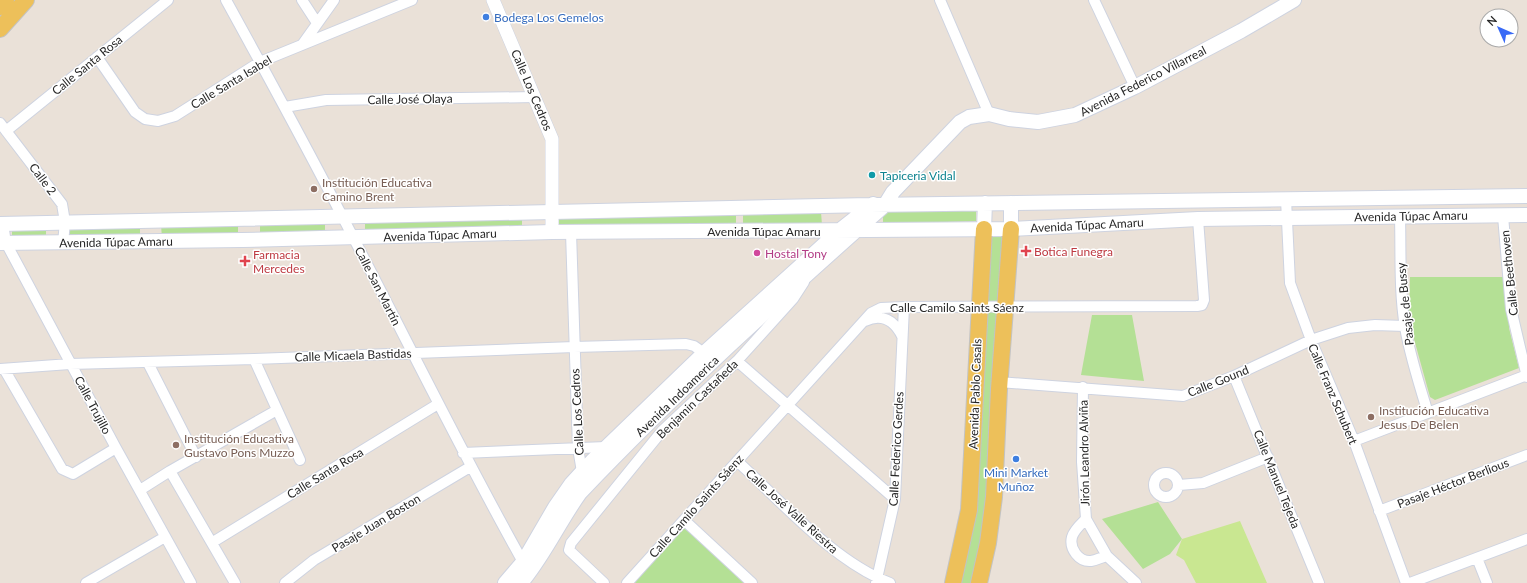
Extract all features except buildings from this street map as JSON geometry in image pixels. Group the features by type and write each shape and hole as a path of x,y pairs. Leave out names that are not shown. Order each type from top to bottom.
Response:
{"main road":[{"path":"0,7 6,0"},
{"path":"0,29 26,0"},
{"name":"Avenida Federico Villarreal","path":"857,230 885,205 893,192 960,122 977,115 989,114 1009,119 1038,122 1075,115 1135,87 1241,31 1294,0"},
{"name":"Avenida Federico Villarreal","path":"840,230 870,205 893,192"},
{"name":"Avenida Túpac Amaru","path":"1,224 144,222 342,215 740,209 870,205 1527,196"},
{"name":"Avenida Pablo Casals","path":"953,583 969,510 978,307 985,203"},
{"name":"Avenida Pablo Casals","path":"979,583 993,513 999,382 1011,229 1011,203"},
{"path":"740,209 740,231"},
{"name":"Avenida Túpac Amaru","path":"3,243 242,240 552,232 1011,229 1198,219 1527,215"},
{"path":"242,218 242,240"},
{"path":"144,222 145,241"},
{"name":"Avenida Indoamerica","path":"521,583 555,507 582,472 704,353 840,230"},
{"name":"Avenida Indoamerica","path":"505,583 528,566 580,493 683,390 813,268 857,230"}],"street":[{"name":"Calle Santa Rosa","path":"3,127 97,57 168,0"},
{"name":"Calle San Martín","path":"226,0 286,107 470,467 528,566"},
{"path":"302,0 317,23"},
{"path":"302,45 334,0"},
{"name":"Calle Santa Isabel","path":"97,57 134,112 146,119 158,121 175,116 260,62 412,0"},
{"name":"Calle Los Cedros","path":"493,0 535,97 553,144 552,232"},
{"path":"940,0 989,114"},
{"path":"1094,0 1135,87"},
{"name":"Calle José Olaya","path":"286,107 332,100 535,97"},
{"name":"Calle 2","path":"3,127 62,204 65,222 63,243"},
{"name":"Calle Franz Schubert","path":"1286,199 1290,283 1311,340 1354,441 1406,583"},
{"name":"Calle Beethoven","path":"1503,216 1511,309 1527,376"},
{"name":"Pasaje de Bussy","path":"1400,217 1401,281 1405,326 1412,361 1428,413"},
{"name":"Calle Camilo Saints Sáenz","path":"627,583 871,313 881,308 904,307 1202,305 1204,300 1198,219"},
{"name":"Calle Trujillo","path":"1,224 3,243 191,583"},
{"name":"Calle Los Cedros","path":"571,232 578,448 582,472"},
{"name":"Benjamin Castañeda","path":"604,583 569,550 571,543 662,431 737,361 793,299 813,268"},
{"name":"Calle Federico Gerdes","path":"877,581 895,499 904,307"},
{"path":"863,321 872,318 886,319 898,327 902,336"},
{"name":"Calle Gound","path":"999,382 1083,387 1183,396 1234,376 1311,340 1348,328 1375,325 1405,326"},
{"name":"Calle Micaela Bastidas","path":"2,369 70,364 254,359 574,346 686,344 694,346 704,353"},
{"path":"254,359 300,460"},
{"path":"737,361 895,499"},
{"path":"148,362 196,457"},
{"path":"2,369 62,469 73,474 116,448"},
{"name":"Calle Manuel Tejeda","path":"1234,376 1319,583"},
{"path":"1354,441 1527,376"},
{"name":"Jirón Leandro Alviña","path":"1083,387 1082,462 1086,520 1107,556 1136,583"},
{"name":"Calle Santa Rosa","path":"212,542 438,404"},
{"path":"140,490 170,471 278,410"},
{"path":"463,453 606,447"},
{"name":"Pasaje Héctor Berlious","path":"1379,511 1527,455"},
{"path":"1179,485 1203,483 1268,457"},
{"name":"Calle José Valle Riestra","path":"737,461 819,537 877,581 890,583"},
{"name":"Pasaje Juan Boston","path":"285,583 314,560 470,467"},
{"path":"170,471 235,583"},
{"path":"876,482 888,481 896,471"},
{"path":"684,520 752,583"},
{"name":"Jirón Leandro Alviña","path":"1086,520 1072,537 1071,544 1073,551 1084,560 1091,561 1107,556"},
{"path":"86,583 165,537"},
{"path":"1410,583 1527,539"},
{"path":"1477,558 1487,583"}],"green space":[{"path":"976,208 976,221 883,224 883,211"},
{"path":"821,212 822,225 743,226 743,214"},
{"path":"736,215 736,227 559,229 559,217"},
{"path":"522,216 522,231 365,233 365,218"},
{"path":"325,220 325,235 260,235 260,221"},
{"path":"238,222 238,237 162,239 161,224"},
{"path":"70,225 140,225 140,239 70,240"},
{"path":"46,226 46,240 12,241 12,227"},
{"path":"986,234 1002,235 998,305 982,304"},
{"path":"1410,277 1505,277 1511,309 1509,328 1519,368 1435,400 1430,397 1409,316"},
{"path":"997,312 986,516 971,583 956,583 980,313"},
{"path":"1092,315 1132,315 1144,381 1081,375"},
{"path":"1158,502 1182,539 1170,554 1143,569 1102,519"},
{"path":"1240,521 1267,583 1196,583 1184,560 1176,555 1182,539"},
{"path":"682,522 752,583 629,583"}],"place":[{"name":"Bodega Los Gemelos","path":"486,17"},
{"name":"Tapiceria Vidal","path":"872,175"},
{"name":"Institución Educativa Camino Brent","path":"314,189"},
{"name":"Botica Funegra","path":"1026,251"},
{"name":"Hostal Tony","path":"757,253"},
{"name":"Farmacia Mercedes","path":"245,261"},
{"name":"Institución Educativa Jesus De Belen","path":"1371,417"},
{"name":"Institución Educativa Gustavo Pons Muzzo","path":"176,445"},
{"name":"Mini Market Muñoz","path":"1016,459"}]}
